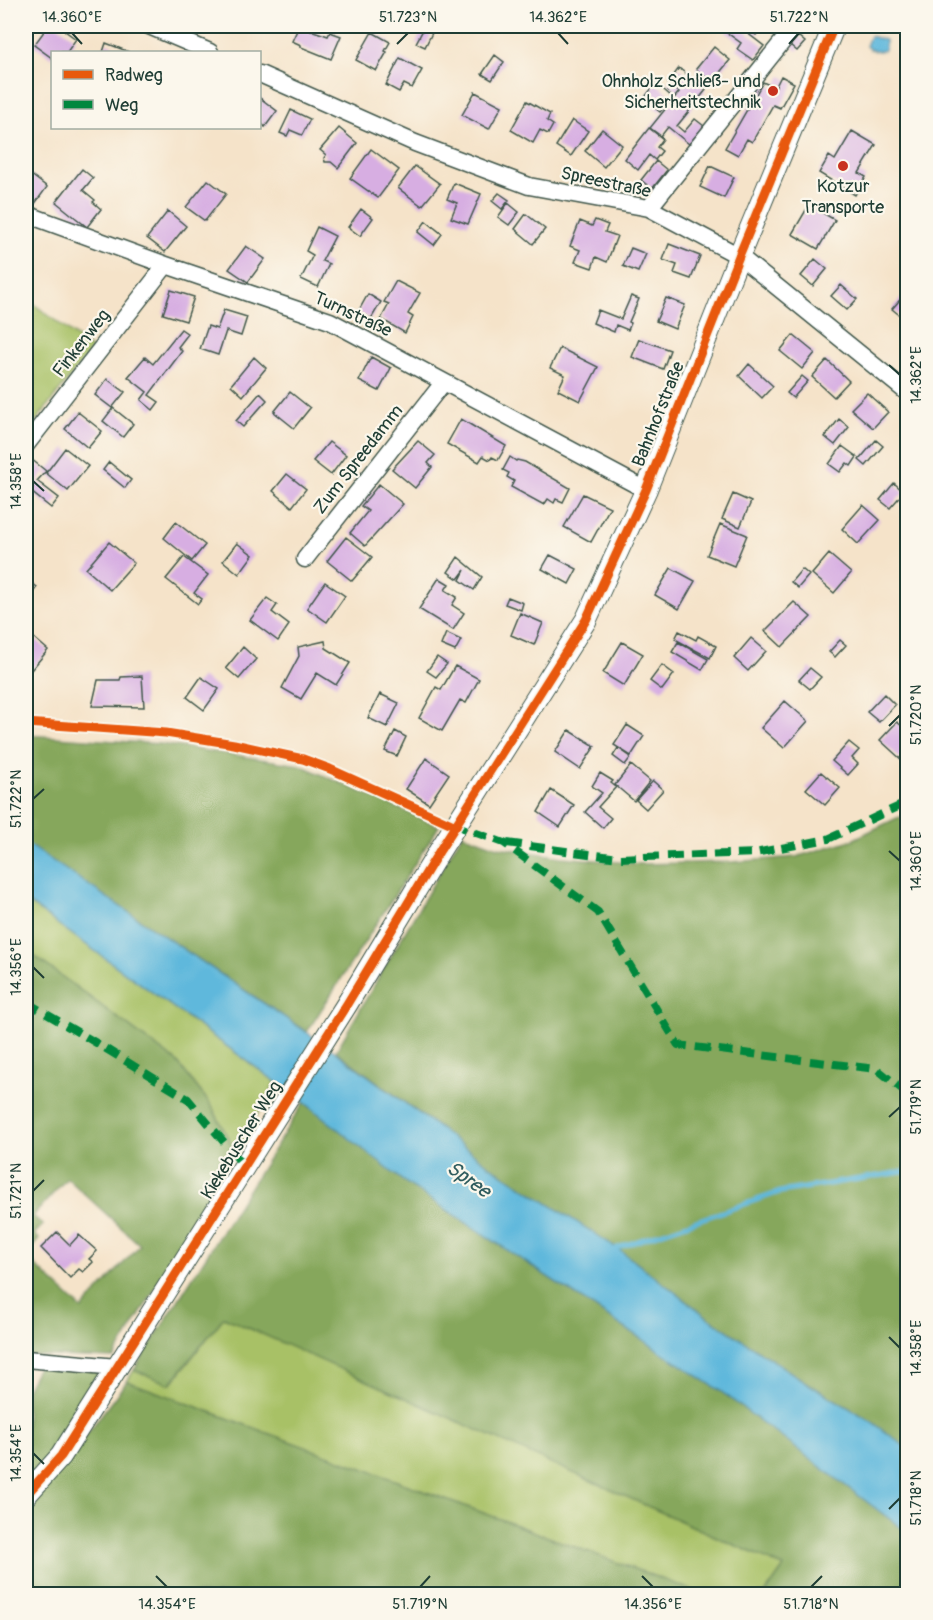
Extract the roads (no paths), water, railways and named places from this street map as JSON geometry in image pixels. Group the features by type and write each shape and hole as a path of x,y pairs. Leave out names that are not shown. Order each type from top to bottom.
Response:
{"main road":[{"name":"Bahnhofstraße","path":"475,796 586,620 646,490 834,26"},
{"name":"Kiekebuscher Weg","path":"26,1495 61,1456 347,1004 475,796"}],"street":[{"path":"149,26 208,51"},
{"path":"649,208 795,26"},
{"name":"Spreestraße","path":"261,75 415,143 529,186 649,208 739,256 908,393"},
{"name":"Turnstraße","path":"26,214 330,321 646,490"},
{"name":"Finkenweg","path":"26,446 166,265"},
{"name":"Zum Spreedamm","path":"305,559 443,383"},
{"path":"26,1359 117,1367"}],"water":[{"path":"870,36 885,40 885,49 878,51 868,48 866,46"},
{"name":"Spree","path":"26,843 333,1050 490,1166 617,1248 710,1319 807,1383 871,1421 907,1448 907,1532 719,1390 403,1181 304,1102 26,901"}],"waterway":[{"path":"617,1248 780,1192 908,1171"}],"place":[{"name":"Ohnholz Schließ- und Sicherheitstechnik","path":"773,91"},
{"name":"Kotzur Transporte","path":"843,166"}]}
